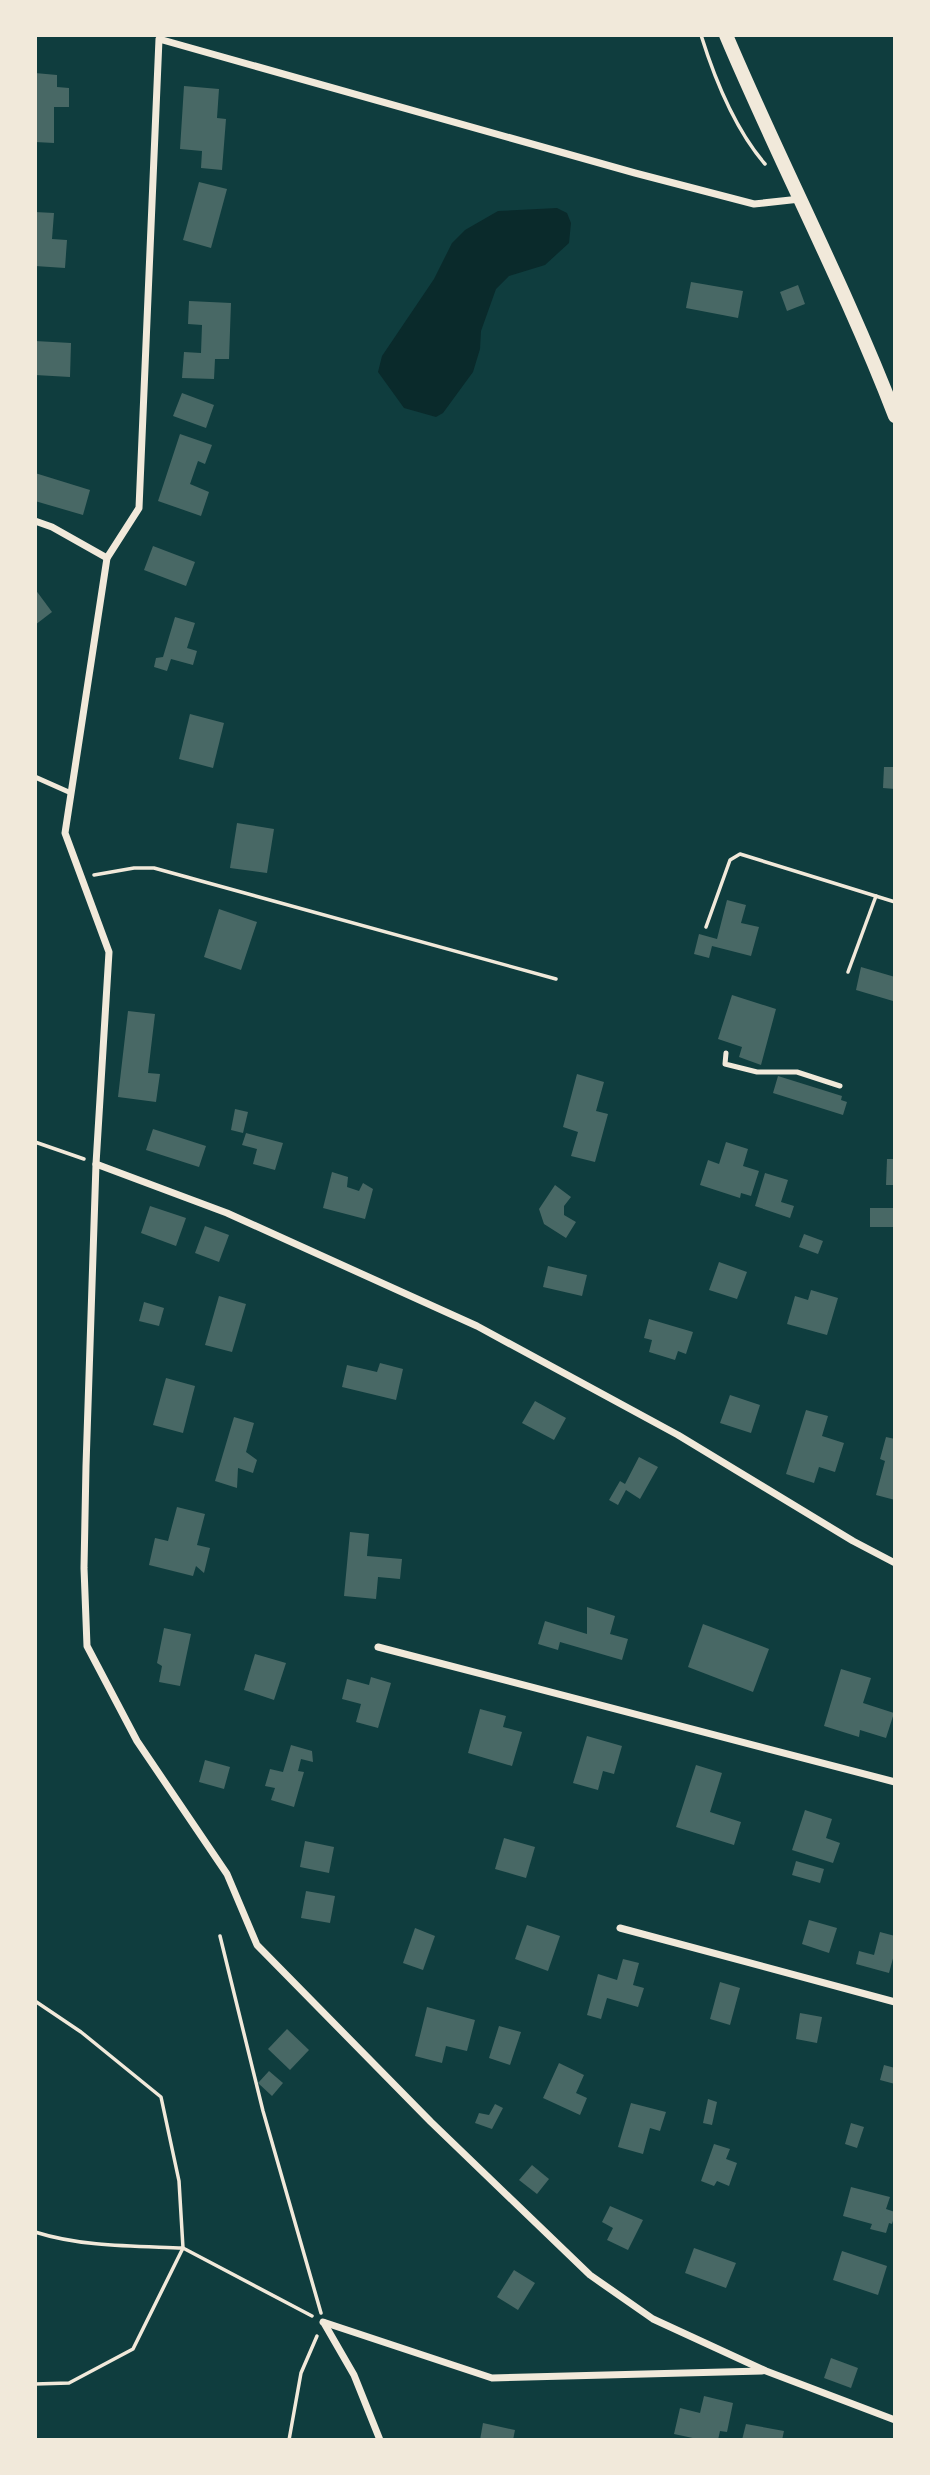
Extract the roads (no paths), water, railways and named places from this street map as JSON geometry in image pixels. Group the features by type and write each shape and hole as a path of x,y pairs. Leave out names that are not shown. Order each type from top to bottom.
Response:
{"main road":[{"path":"726,35 857,321 895,416"}],"street":[{"path":"800,199 754,204 159,39 139,508 107,558 65,833 109,952 96,1164 84,1555 87,1646 137,1741 226,1874 257,1945 431,2122 590,2275 653,2319 766,2371 895,2420"},
{"path":"35,521 52,527 107,558"},
{"path":"96,1164 227,1213 477,1326 678,1435 853,1541 895,1563"},
{"path":"378,1647 895,1782"},
{"path":"621,1928 895,2002"},
{"path":"380,2440 354,2375 323,2322 492,2378 766,2371"}],"lane":[{"path":"35,776 71,793"},
{"path":"726,1053 725,1064 757,1072 797,1072 840,1086"}],"water":[{"path":"557,208 567,213 571,223 569,243 545,265 509,276 496,289 481,331 480,349 473,372 443,413 436,417 404,408 378,372 382,356 434,279 452,243 465,230 498,211"}]}
